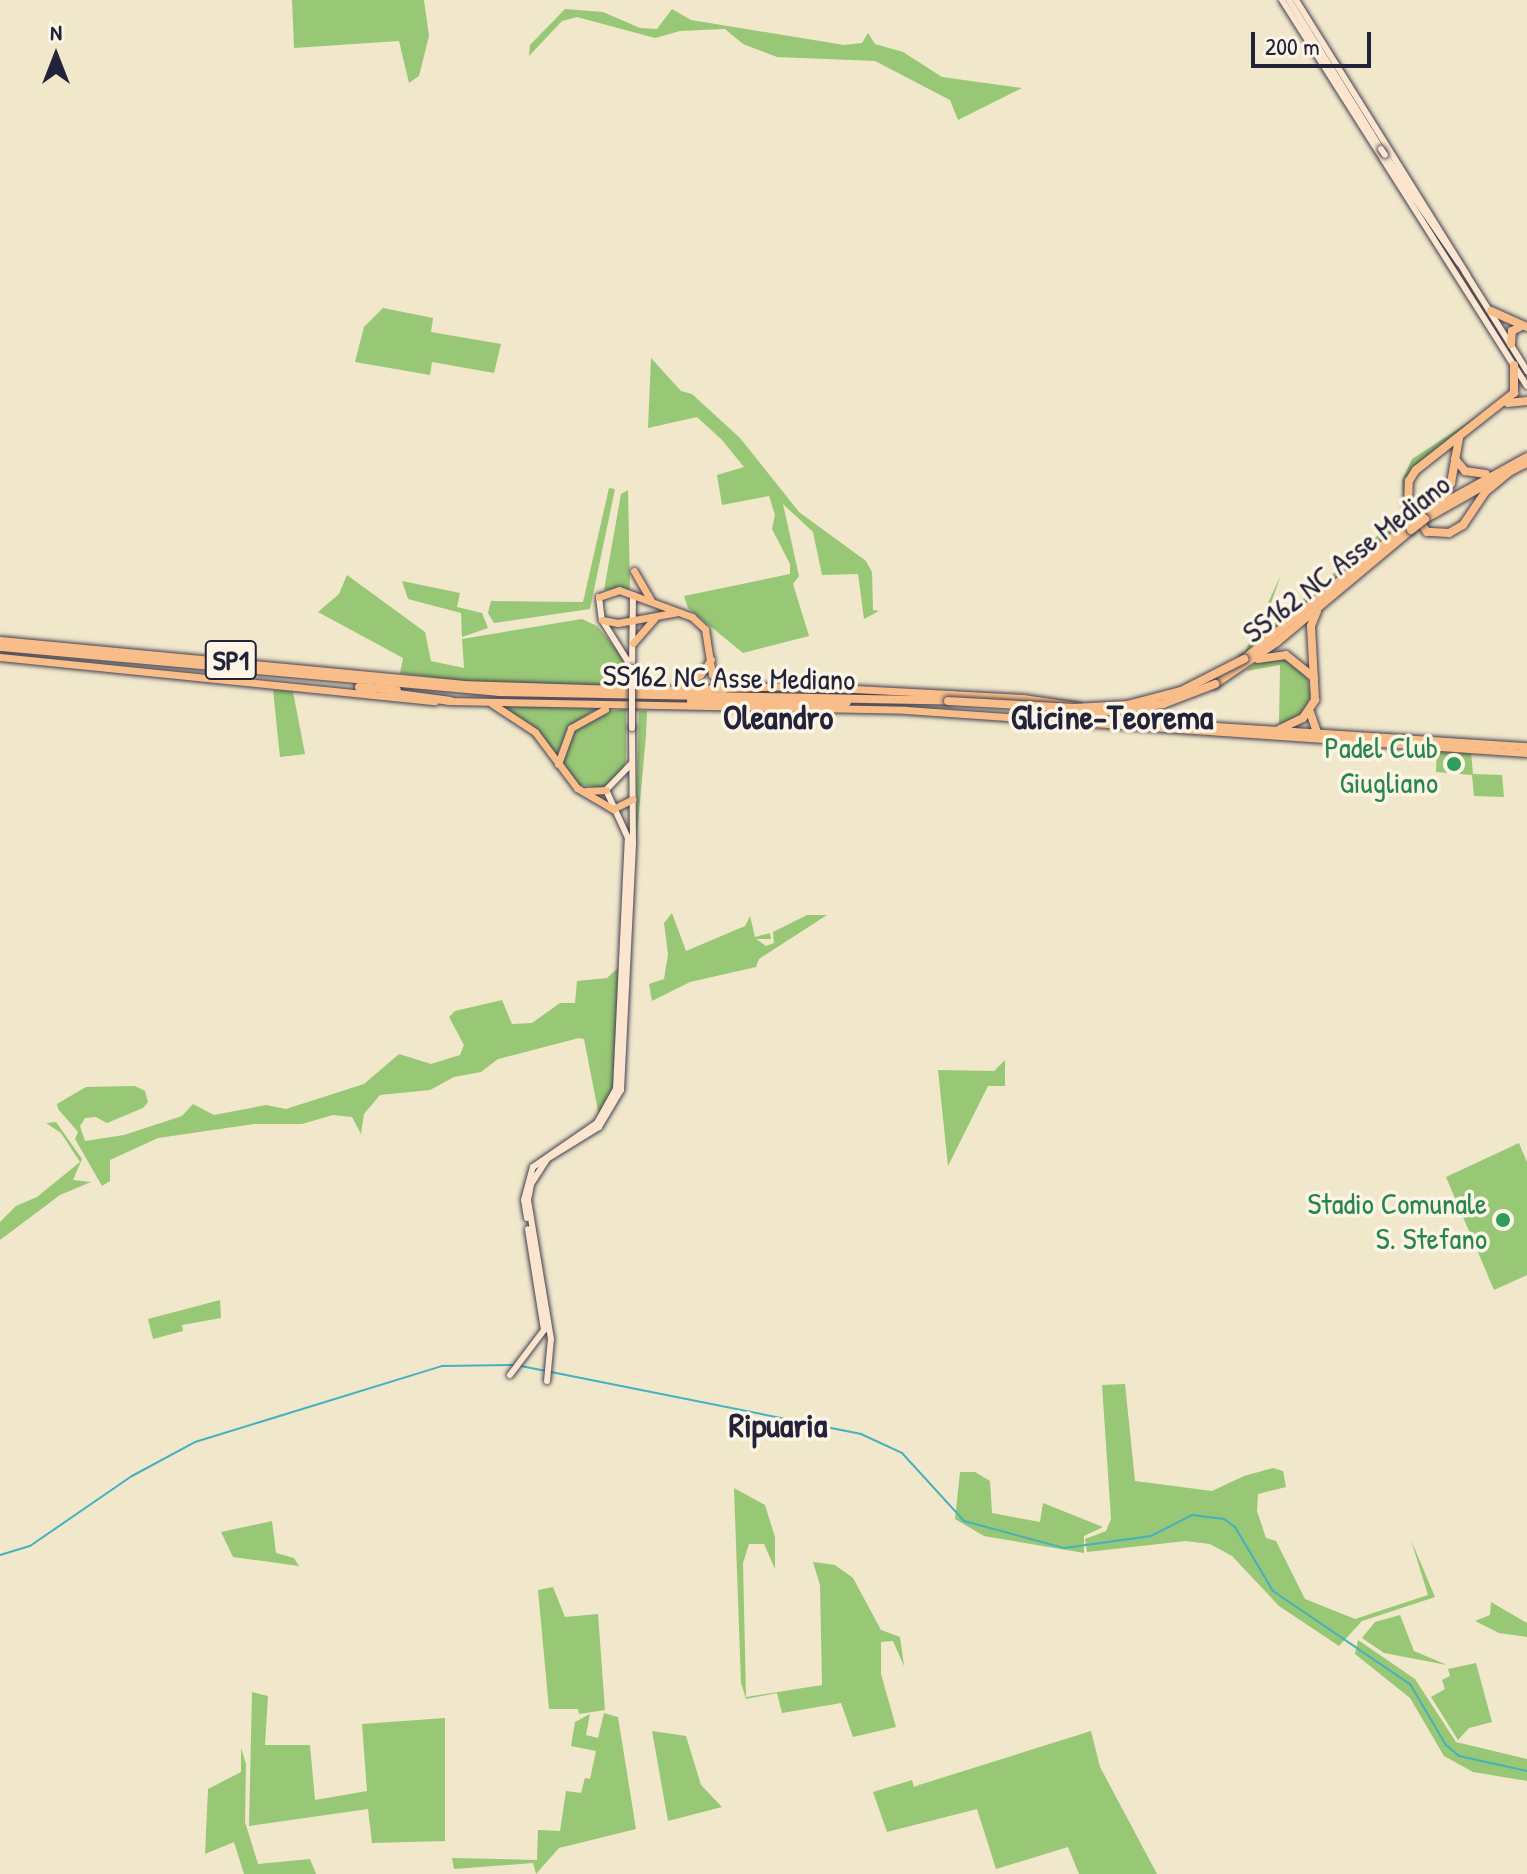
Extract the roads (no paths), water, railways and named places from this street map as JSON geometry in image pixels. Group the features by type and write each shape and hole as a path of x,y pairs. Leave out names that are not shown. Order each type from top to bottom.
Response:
{"highway":[{"path":"1491,311 1525,326"},
{"path":"1511,344 1512,331 1525,326"},
{"path":"1512,470 1486,491 1456,530 1427,532 1408,505 1409,481 1428,459 1503,405 1518,385 1514,365"},
{"path":"1503,405 1527,401"},
{"path":"1434,506 1451,483 1460,437"},
{"path":"1454,457 1471,474 1491,474"},
{"name":"SS162 NC Asse Mediano","path":"1424,517 1434,506 1527,457"},
{"name":"SS162 NC Asse Mediano","path":"0,652 81,654 343,681 499,692 1074,708 1127,705 1181,691 1245,662 1409,527 1527,463"},
{"name":"SS162 NC Asse Mediano","path":"81,654 375,689 501,697 948,703 1104,713 1163,704 1215,684 1331,595 1409,527"},
{"path":"1317,732 1310,712 1314,679 1311,626 1331,595"},
{"path":"1245,662 1286,655 1314,679"},
{"path":"343,681 462,684"},
{"path":"375,689 450,701"},
{"path":"721,707 847,702"},
{"path":"1280,729 1310,712"}],"main road":[{"path":"1282,0 1491,311 1527,371"},
{"path":"1289,0 1527,386"},
{"path":"1296,0 1384,154"},
{"path":"634,571 653,602"},
{"path":"632,668 602,620 599,597 614,589 682,612 705,629 712,657 712,674 723,689"},
{"path":"547,1381 551,1368 531,1184 547,1159 599,1127 621,1090 633,799 633,595"},
{"path":"602,620 682,612"},
{"path":"633,643 660,615"},
{"name":"SP1","path":"0,640 462,684 669,690 796,686 1023,698 1069,704 1107,719 1527,746"},
{"name":"SP1","path":"0,652 400,701 958,713 1527,753"},
{"path":"669,690 693,681 712,657"},
{"path":"489,702 535,732 569,783 613,809"},
{"path":"558,764 571,728 589,714 618,706"},
{"path":"584,791 606,790 621,779 632,761"},
{"path":"511,1372 544,1330 524,1200 526,1182 544,1155 597,1123 616,1089 628,838 606,790"},
{"path":"613,809 633,799"}],"waterway":[{"path":"0,1555 30,1546 132,1476 195,1442 442,1366 515,1365"},
{"path":"521,1366 861,1434 902,1453 964,1521 1064,1548 1151,1536 1192,1515 1224,1519 1235,1527 1273,1591 1410,1684 1446,1745 1459,1756 1527,1771"}],"place":[{"name":"Padel Club Giugliano","path":"1454,764"},
{"name":"Stadio Comunale S. Stefano","path":"1503,1220"}],"district":[{"name":"Oleandro","path":"778,718"},
{"name":"Glicine-Teorema","path":"1112,718"},
{"name":"Ripuaria","path":"778,1426"}]}
